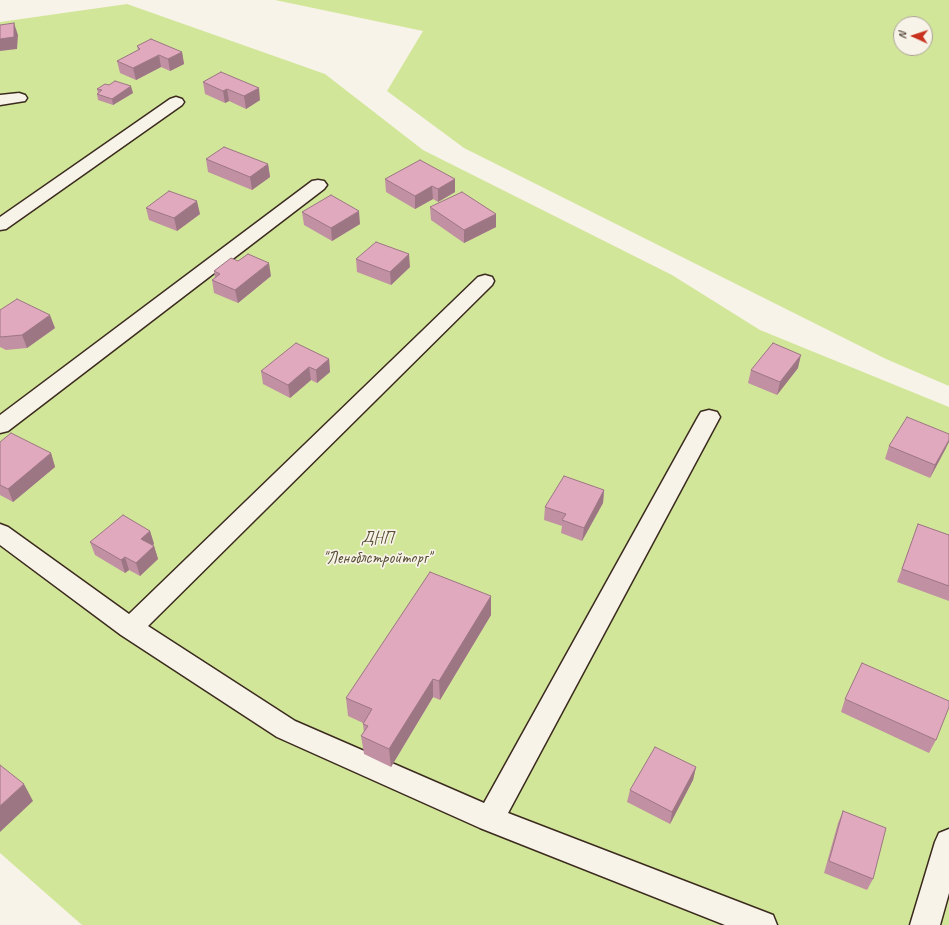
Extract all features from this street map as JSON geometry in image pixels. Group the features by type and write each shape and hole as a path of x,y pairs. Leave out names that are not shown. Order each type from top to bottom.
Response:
{"street":[{"path":"0,100 19,98"},
{"path":"0,225 176,102"},
{"path":"0,426 318,185"},
{"path":"130,628 485,281"},
{"path":"490,819 709,417"},
{"path":"0,533 130,628 286,729 490,819 762,925"},
{"path":"925,925 949,842"}],"green space":[{"path":"275,0 949,0 949,386 886,359 464,148 387,91 423,31"},
{"name":"ДНП ''Леноблстройторг''","path":"127,4 325,74 423,150 672,275 760,330 949,407 949,925 82,925 0,853 0,22"}],"building":[{"path":"14,23 14,37 0,39 0,25"},
{"path":"151,39 182,52 168,59 159,55 133,68 117,61 140,49 137,46"},
{"path":"221,72 259,88 244,96 227,89 223,91 203,82"},
{"path":"115,81 131,86 112,99 97,94 102,90 97,89 105,84 109,85"},
{"path":"224,147 268,164 250,177 206,159"},
{"path":"420,160 455,179 438,189 432,186 415,196 385,179"},
{"path":"169,191 197,201 174,218 146,208"},
{"path":"462,192 496,214 464,230 430,207"},
{"path":"331,195 359,211 331,228 302,212"},
{"path":"376,242 409,254 390,272 356,259"},
{"path":"248,254 269,263 235,290 212,280 220,274 214,271 231,258 238,261"},
{"path":"17,299 50,315 22,335 1,337 0,310"},
{"path":"296,343 329,359 316,370 309,367 288,385 261,371"},
{"path":"773,343 801,355 780,382 751,370"},
{"path":"907,417 949,434 949,440 935,465 889,446"},
{"path":"11,433 51,453 8,489 0,485 0,442"},
{"path":"564,476 604,490 584,528 562,520 566,514 545,507"},
{"path":"123,515 150,531 141,539 154,546 136,563 125,557 121,560 90,542"},
{"path":"918,524 949,535 949,586 902,569"},
{"path":"430,572 491,596 439,681 433,679 389,749 361,736 368,726 363,724 372,709 346,698"},
{"path":"862,663 949,701 949,707 936,740 845,699"},
{"path":"655,747 696,767 672,812 630,790"},
{"path":"0,765 24,784 0,806"},
{"path":"843,811 886,828 873,879 829,861"}]}
